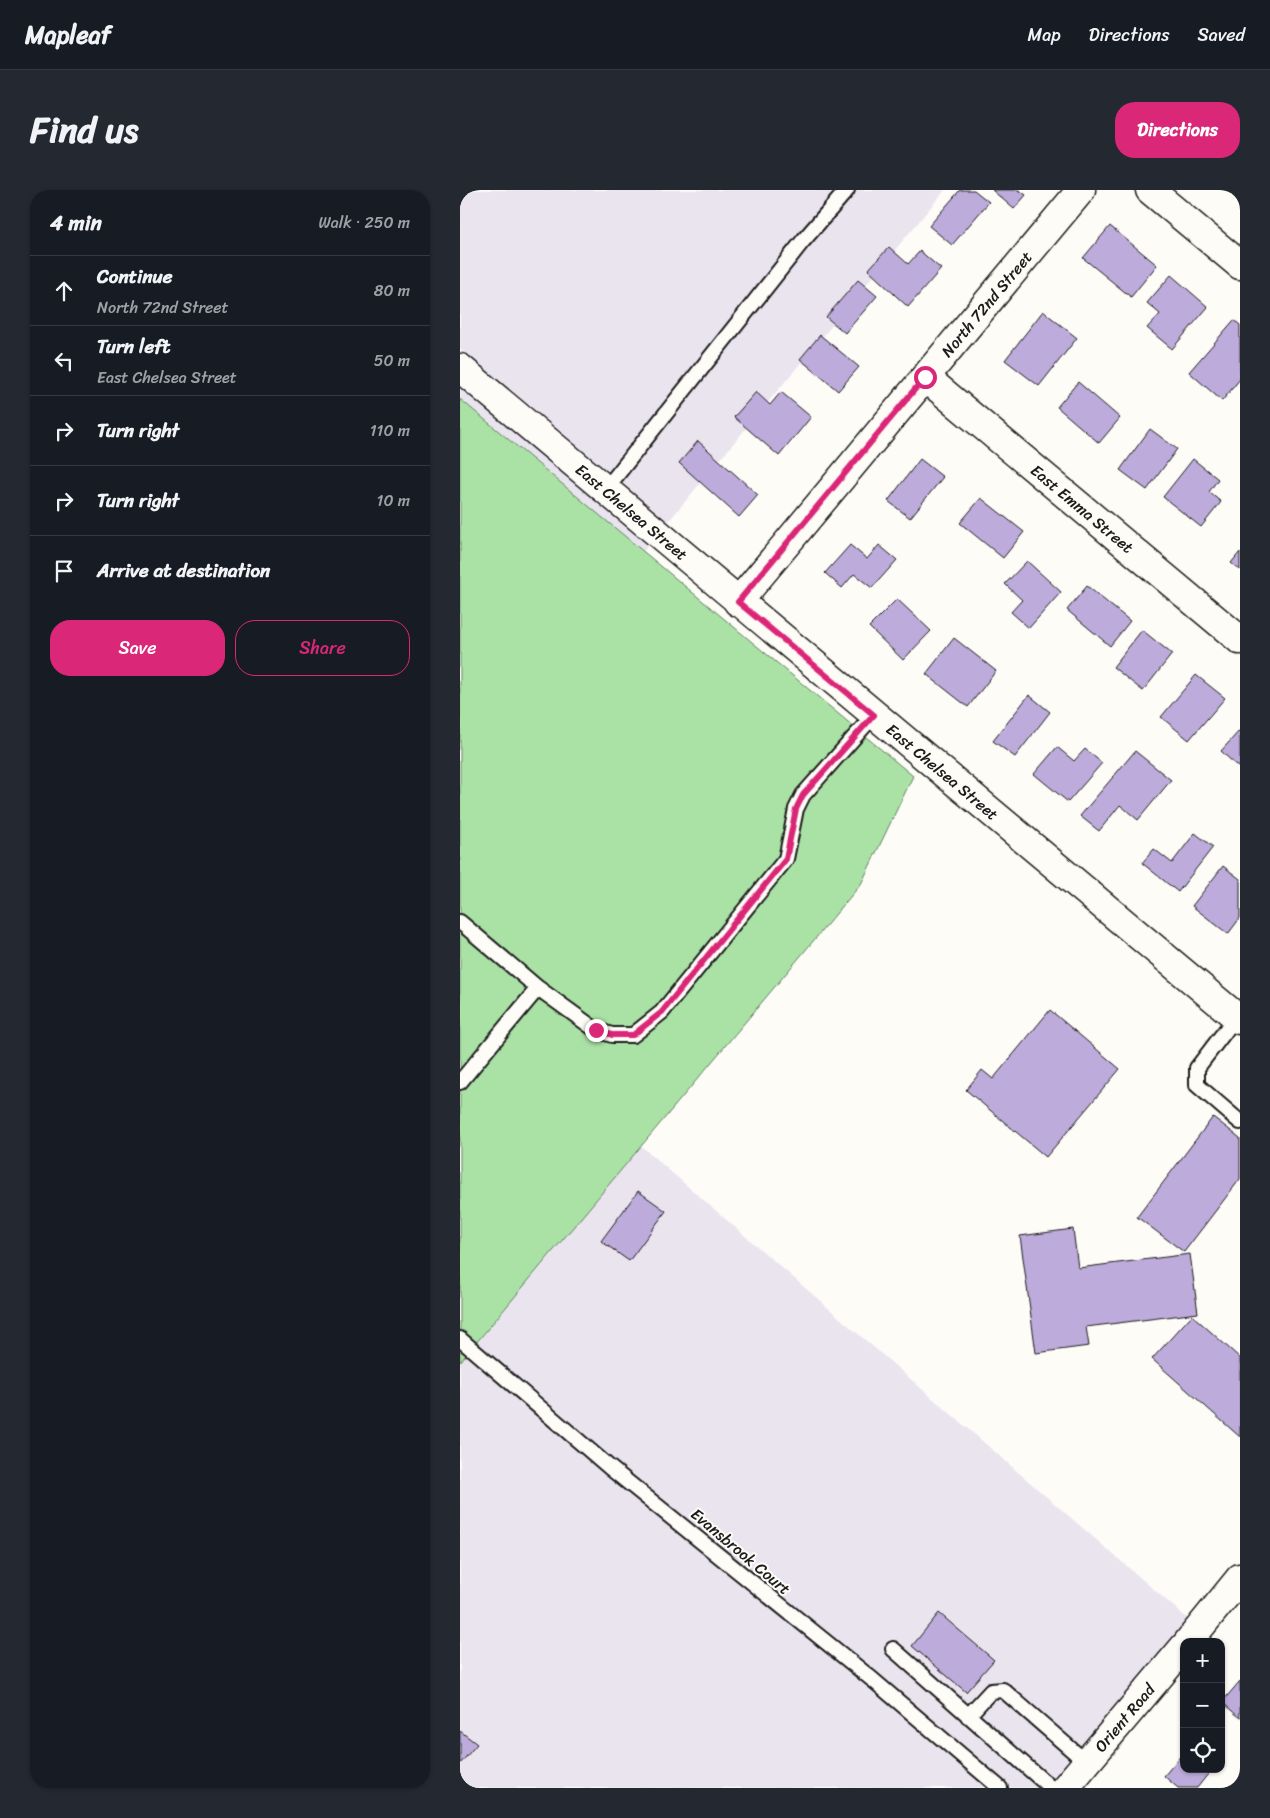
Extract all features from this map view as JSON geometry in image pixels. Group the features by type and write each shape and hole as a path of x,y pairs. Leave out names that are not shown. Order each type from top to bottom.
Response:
{"street":[{"name":"North 72nd Street","path":"738,602 1081,190"},
{"path":"1150,190 1240,265"},
{"name":"East Chelsea Street","path":"460,368 1238,1018"},
{"name":"East Emma Street","path":"925,377 1240,640"},
{"path":"1191,1638 1240,1578"},
{"name":"Orient Road","path":"1065,1788 1180,1652"}],"lane":[{"path":"605,490 802,242 847,190"},
{"path":"460,922 538,988 596,1030 612,1035 633,1035 662,1012 786,859 796,809 803,795 874,715"},
{"path":"460,1082 538,988"},
{"path":"1238,1018 1197,1068 1197,1084 1240,1122"},
{"name":"Evansbrook Court","path":"460,1339 609,1467 873,1680 1000,1788"},
{"path":"893,1649 1050,1788"},
{"path":"968,1716 991,1692 1003,1690 1087,1763"}],"shaded area":[{"path":"460,190 945,190 667,523 460,349"},
{"path":"460,387 648,545 643,552 460,399"},
{"path":"641,1146 1189,1620 1048,1788 460,1788 460,1362"}],"green space":[{"path":"460,399 913,776 861,884 460,1362"}],"building":[{"path":"960,190 974,190 989,202 952,245 929,226"},
{"path":"992,190 1019,190 1026,195 1014,209"},
{"path":"1110,226 1157,265 1131,297 1083,258"},
{"path":"889,247 908,264 920,251 941,269 908,307 868,270"},
{"path":"1171,275 1208,307 1172,349 1147,328 1160,314 1147,303"},
{"path":"858,280 877,296 845,333 826,317"},
{"path":"1043,311 1077,338 1039,386 1005,360"},
{"path":"1234,320 1240,325 1240,379 1222,401 1189,372"},
{"path":"820,335 859,367 838,391 800,359"},
{"path":"1078,382 1120,418 1099,443 1057,407"},
{"path":"756,392 770,405 781,392 811,417 779,456 734,417"},
{"path":"1150,429 1177,449 1147,490 1120,470"},
{"path":"698,441 758,495 739,517 679,463"},
{"path":"920,459 943,477 910,518 888,501"},
{"path":"1193,459 1218,479 1209,492 1221,502 1201,527 1163,497"},
{"path":"981,498 1024,532 1003,558 960,523"},
{"path":"850,545 867,559 879,545 897,560 872,588 854,574 842,588 825,573"},
{"path":"1240,552 1240,570 1231,563"},
{"path":"1027,561 1061,592 1029,628 1011,612 1022,600 1005,584"},
{"path":"1087,586 1130,621 1110,646 1067,610"},
{"path":"897,599 931,631 903,660 869,627"},
{"path":"1142,630 1172,654 1143,691 1113,667"},
{"path":"954,638 996,671 968,707 926,674"},
{"path":"1196,675 1225,698 1189,740 1161,717"},
{"path":"1029,695 1050,712 1015,757 993,741"},
{"path":"1240,730 1240,769 1221,751"},
{"path":"1057,747 1074,761 1085,749 1102,763 1068,802 1034,774"},
{"path":"1135,751 1171,780 1138,820 1120,805 1099,831 1080,816"},
{"path":"1195,833 1213,847 1178,892 1142,863 1154,849 1172,863"},
{"path":"1223,866 1240,879 1240,918 1228,934 1192,906"},
{"path":"1050,1010 1120,1069 1046,1157 966,1090 982,1070 993,1079"},
{"path":"1213,1117 1240,1138 1240,1179 1184,1252 1137,1217"},
{"path":"638,1191 666,1211 629,1261 601,1241"},
{"path":"1073,1229 1078,1268 1190,1254 1198,1313 1086,1327 1089,1346 1036,1353 1020,1236"},
{"path":"1192,1315 1240,1358 1240,1437 1152,1359"},
{"path":"939,1613 994,1660 966,1692 912,1646"},
{"path":"1240,1681 1240,1718 1225,1705 1225,1698"},
{"path":"460,1731 477,1744 460,1764"},
{"path":"1180,1757 1180,1773 1209,1773 1197,1788 1178,1788 1164,1776"}],"route":[{"path":"596,1030 612,1035 633,1035 662,1012 786,859 796,809 803,795 874,715 738,602 925,377"}]}
